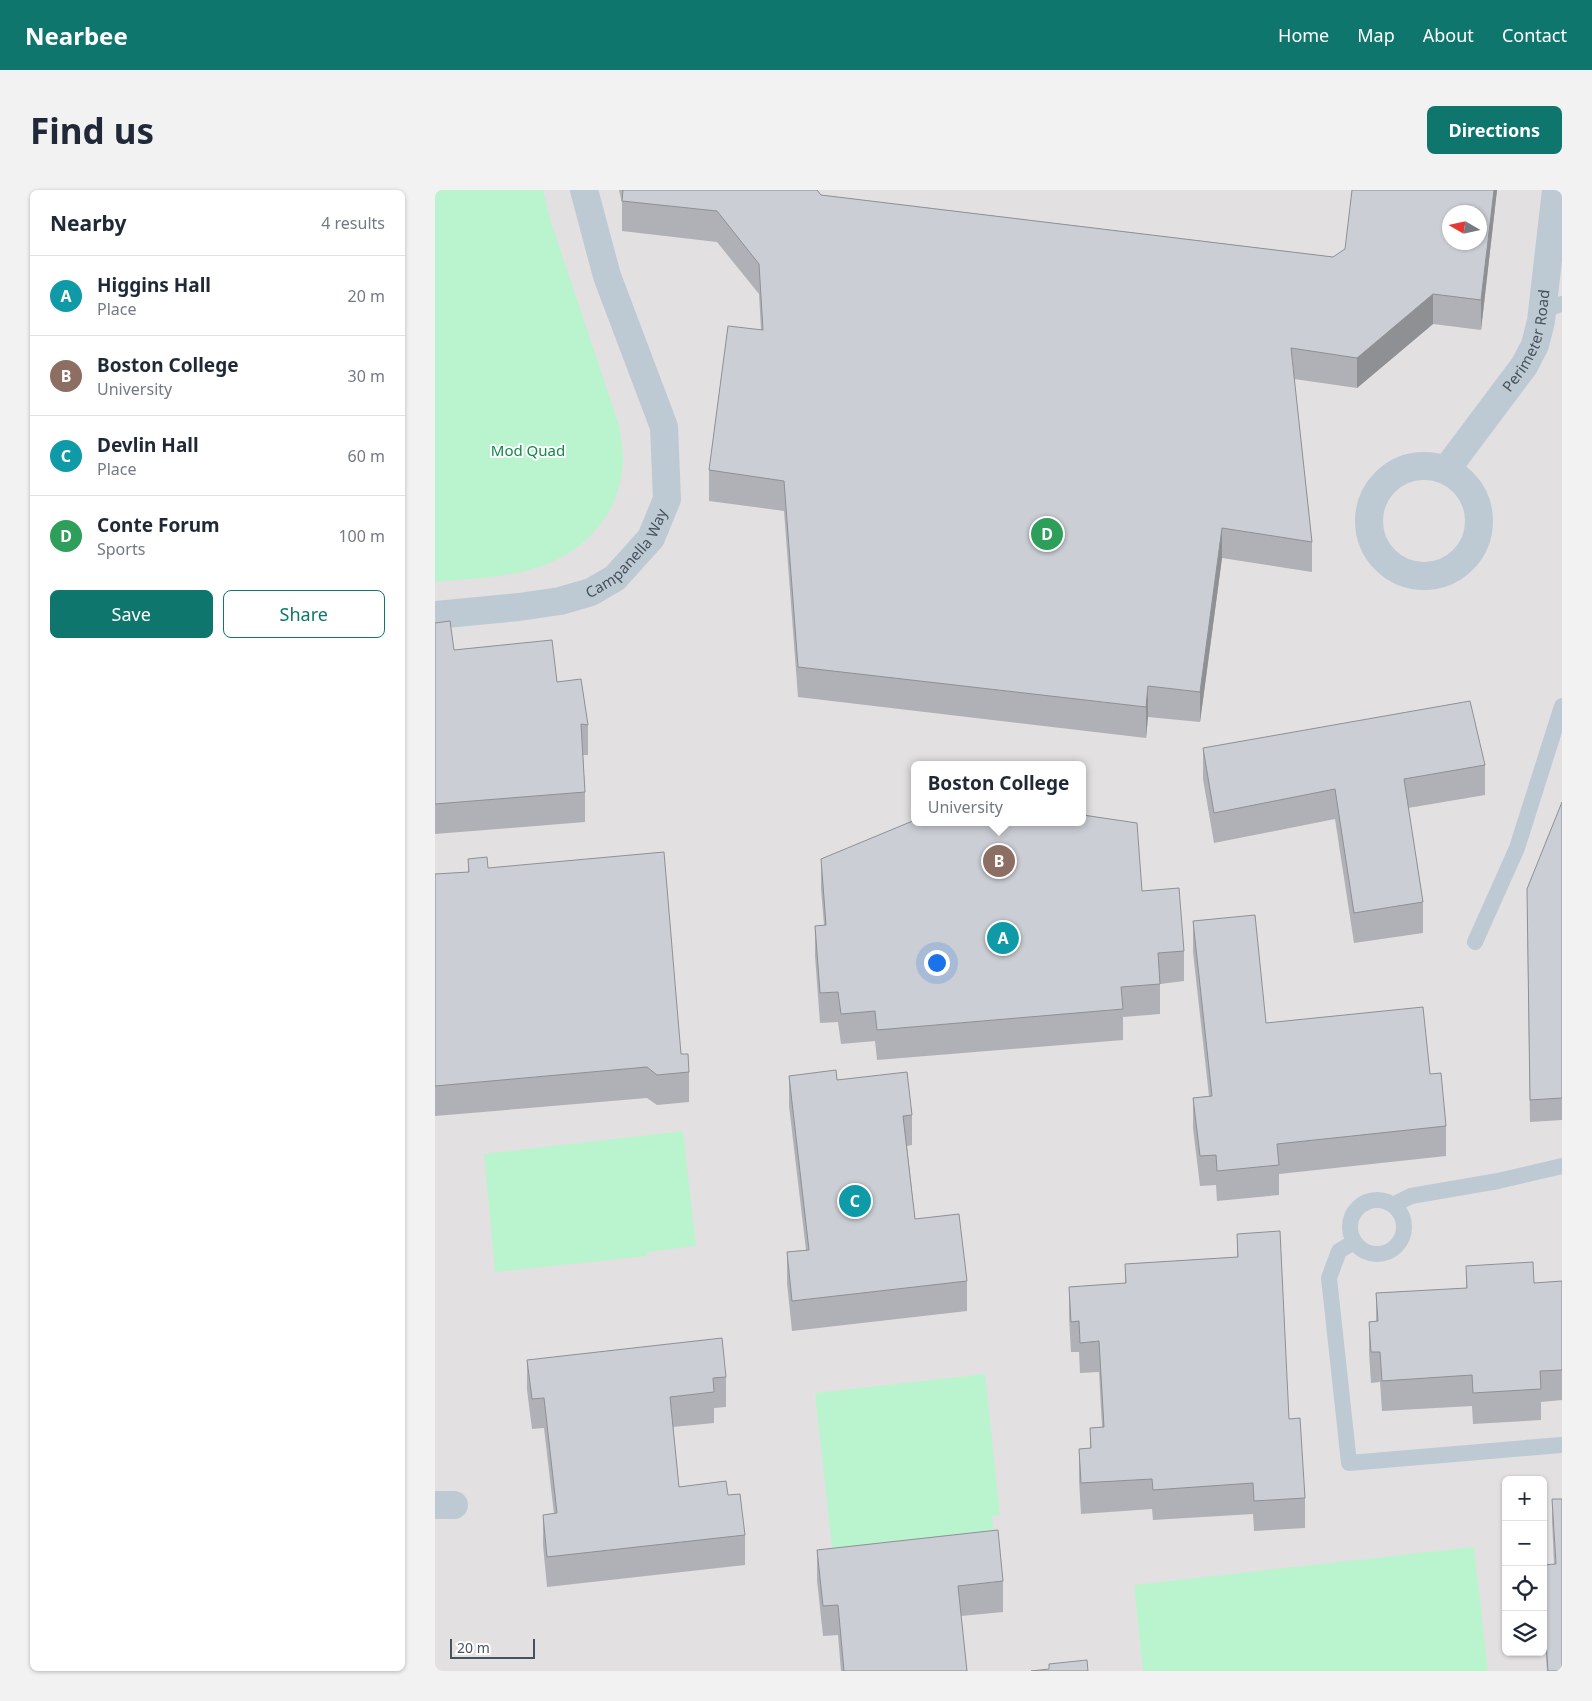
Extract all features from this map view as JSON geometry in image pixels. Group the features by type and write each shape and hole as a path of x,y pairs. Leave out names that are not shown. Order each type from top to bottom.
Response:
{"street":[{"name":"Campanella Way","path":"435,615 554,602 591,592 615,578 651,538 667,498 664,427 607,276 584,190"},
{"name":"Perimeter Road","path":"1446,470 1524,366 1552,307 1557,190"},
{"path":"1428,465 1446,470 1462,480 1473,495 1479,513 1479,532 1472,549 1460,564 1444,573 1426,577 1409,575 1392,567 1379,555 1371,539 1368,521 1371,503 1380,487 1393,474 1410,467 1428,465"}],"lane":[{"path":"1475,942 1517,848 1562,706"},
{"path":"1393,1205 1411,1196 1498,1181 1562,1166"},
{"path":"1379,1200 1393,1205 1402,1216 1404,1229 1399,1242 1390,1251 1377,1254 1364,1251 1354,1242 1349,1228 1353,1213 1364,1203 1379,1200"},
{"path":"1354,1242 1339,1250 1329,1278 1349,1462 1561,1446"}],"shaded area":[{"path":"435,190 1562,190 1562,1671 435,1671"}],"green space":[{"name":"Mod Quad","path":"435,190 543,190 552,225 618,422 623,459 618,490 611,507 602,523 577,548 544,565 526,571 492,577 435,582"},
{"path":"683,1131 696,1246 647,1252 647,1256 495,1272 484,1154"},
{"path":"985,1374 1000,1515 992,1516 995,1546 834,1565 815,1393"},
{"path":"1474,1547 1488,1671 1143,1671 1134,1585"}],"building":[{"path":"623,190 817,190 821,195 1333,257 1345,249 1352,190 1494,190 1487,249 1487,205 1442,205 1442,250 1487,250 1481,300 1433,294 1357,358 1291,348 1312,542 1222,528 1200,692 1148,686 1146,707 798,667 784,481 709,470 728,326 763,330 759,264 717,211 622,201"},
{"path":"450,621 454,650 552,640 557,682 581,679 588,725 581,724 585,792 435,804 435,623"},
{"path":"1470,701 1485,765 1404,779 1423,902 1354,913 1335,789 1214,813 1203,748"},
{"path":"1562,802 1562,1098 1530,1100 1527,889"},
{"path":"1086,815 1137,823 1142,891 1179,888 1184,951 1158,953 1160,984 1121,987 1123,1009 877,1030 875,1011 841,1014 838,992 820,993 815,926 826,925 821,859 911,822 911,826 1086,826"},
{"path":"664,852 681,1054 688,1054 689,1072 657,1075 647,1067 435,1086 435,874 469,872 468,859 487,857 488,868"},
{"path":"1255,915 1266,1023 1423,1007 1430,1074 1441,1073 1446,1126 1277,1144 1279,1165 1217,1171 1216,1155 1200,1156 1193,1098 1212,1096 1193,921"},
{"path":"836,1070 837,1080 907,1072 912,1115 903,1116 915,1219 959,1214 967,1281 792,1301 787,1252 809,1250 789,1076"},
{"path":"1280,1231 1289,1419 1300,1418 1305,1498 1254,1501 1253,1483 1153,1490 1152,1479 1081,1483 1079,1449 1091,1448 1090,1428 1104,1427 1099,1341 1080,1343 1079,1321 1071,1322 1069,1287 1126,1283 1125,1264 1238,1257 1237,1234"},
{"path":"1533,1262 1534,1283 1562,1281 1562,1370 1540,1371 1541,1389 1473,1393 1472,1375 1382,1381 1380,1352 1371,1352 1370,1338 1369,1322 1378,1321 1376,1293 1467,1288 1466,1266"},
{"path":"722,1338 726,1377 713,1378 714,1392 670,1397 679,1487 726,1481 728,1495 740,1494 745,1535 547,1557 543,1515 557,1513 544,1398 532,1399 527,1360"},
{"path":"1552,1499 1562,1499 1562,1671 1548,1671 1547,1565 1556,1564"},
{"path":"998,1530 1003,1581 958,1586 967,1671 844,1671 838,1605 823,1606 817,1550"},
{"path":"1087,1660 1088,1671 1031,1671 1049,1669 1049,1664"}],"place":[{"name":"Conte Forum","path":"1047,534"},
{"name":"Boston College","path":"999,861"},
{"name":"Higgins Hall","path":"1003,938"},
{"name":"Devlin Hall","path":"855,1201"}]}
